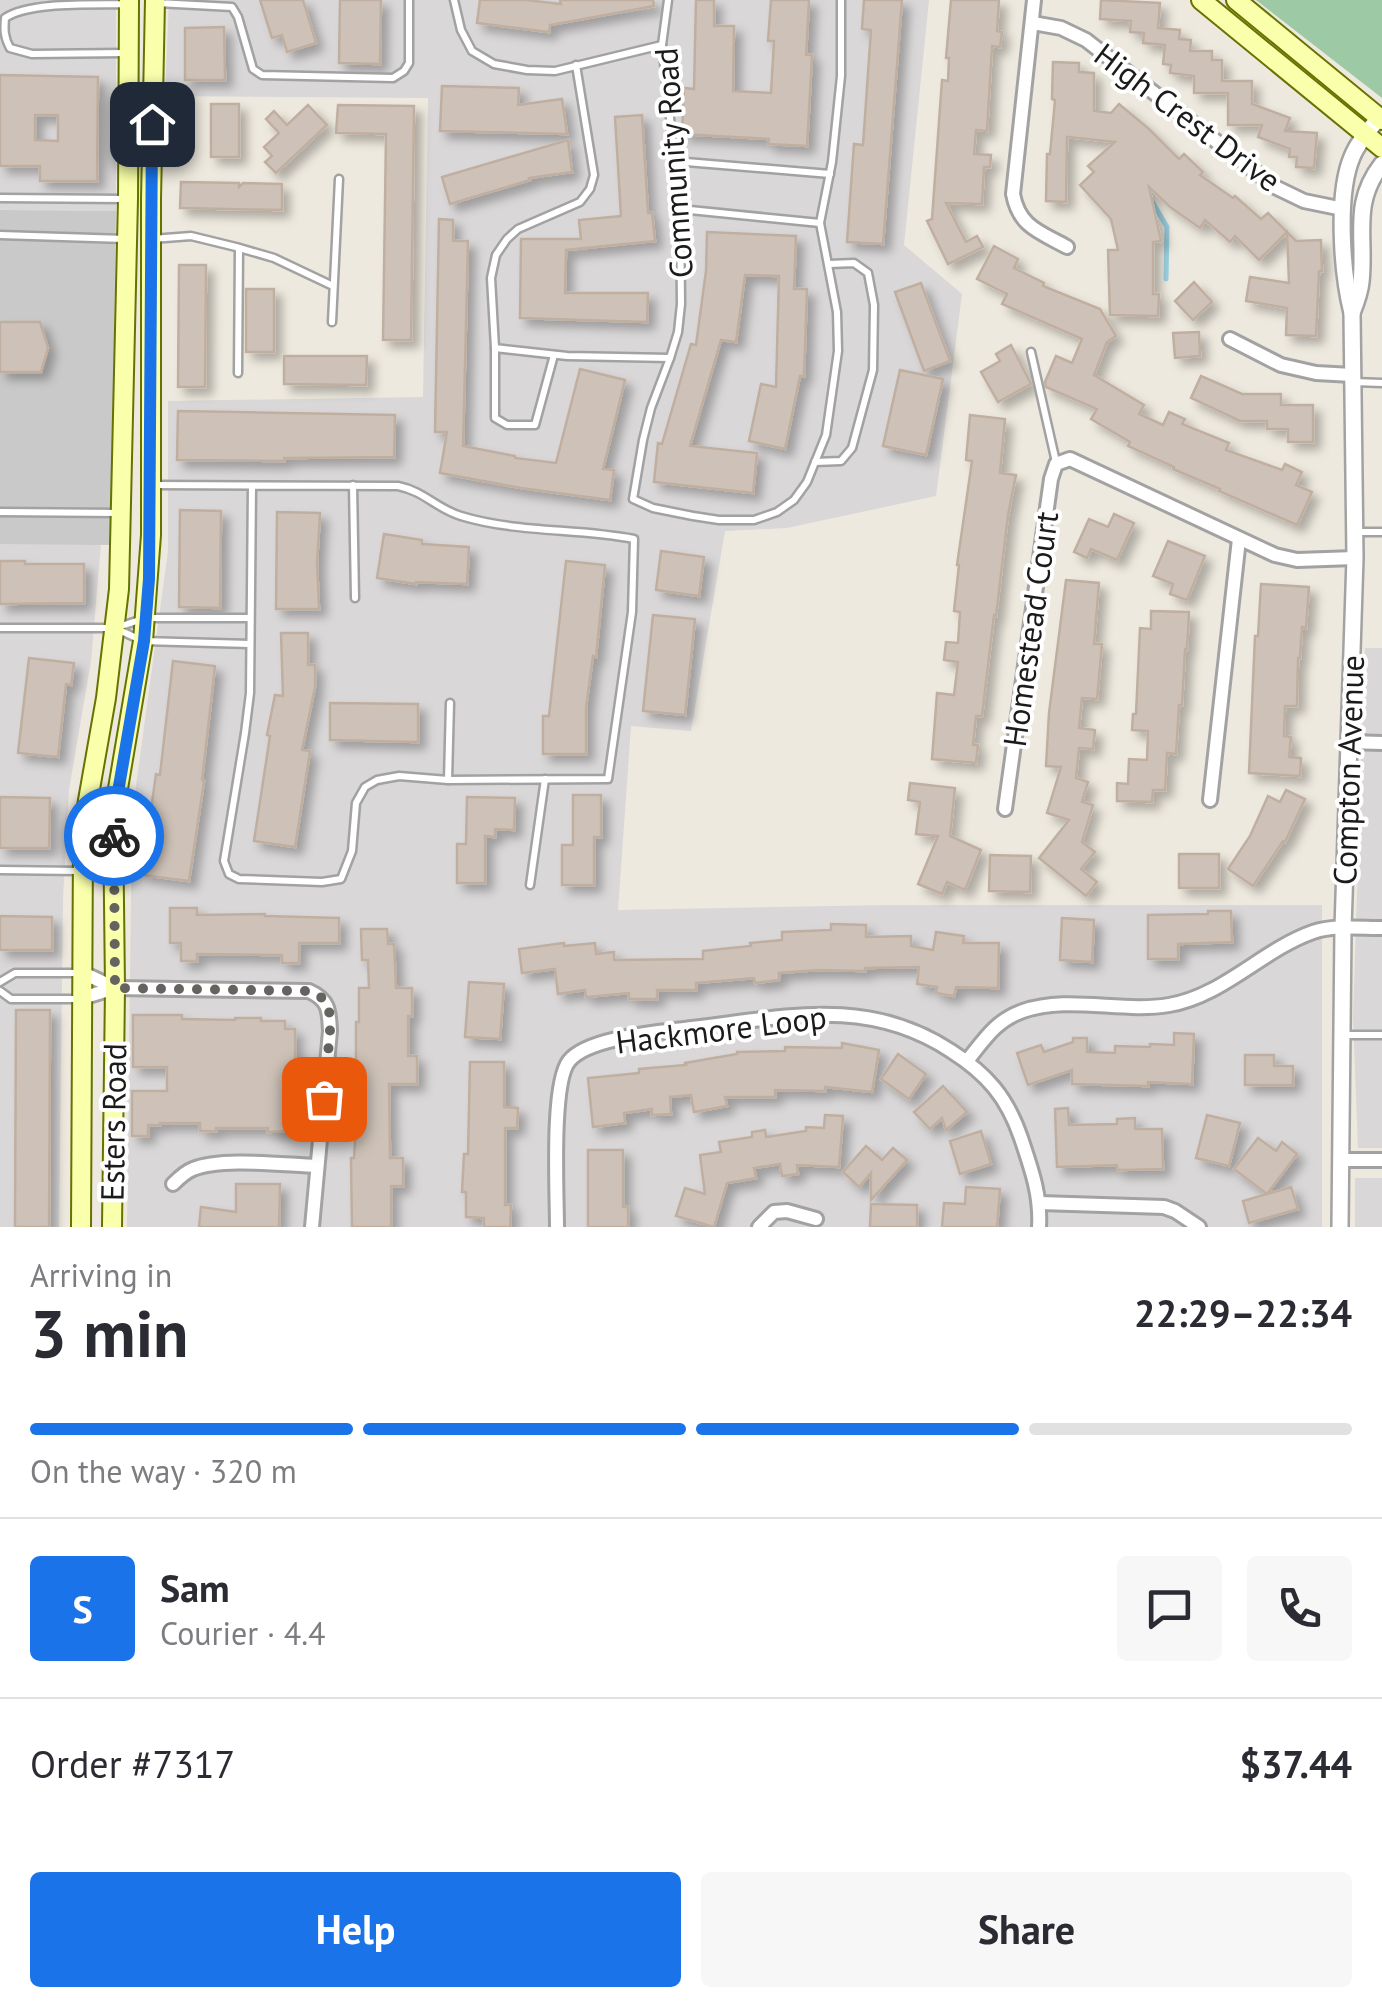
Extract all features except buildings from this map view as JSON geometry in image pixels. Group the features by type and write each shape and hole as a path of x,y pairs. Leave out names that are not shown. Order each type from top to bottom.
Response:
{"main road":[{"path":"1201,0 1382,148"},
{"path":"1236,0 1381,119"},
{"path":"129,2 154,2"},
{"name":"Esters Road","path":"81,1227 86,806 115,628 121,514 129,2"},
{"name":"Esters Road","path":"112,1227 114,818 144,641 151,485 154,2"},
{"path":"127,239 151,239"}],"street":[{"path":"1034,0 1013,194 1020,218 1067,247"},
{"name":"High Crest Drive","path":"1033,23 1061,28 1086,40 1275,187 1304,200 1343,209"},
{"name":"Compton Avenue","path":"1340,1227 1342,928 1355,558 1352,313 1345,284 1343,209 1346,171 1353,154 1381,119"},
{"name":"Compton Avenue","path":"1352,313 1362,285 1362,210 1369,182 1382,164"},
{"path":"1230,339 1281,365 1353,378"},
{"path":"1063,461 1276,555 1297,560 1355,558"},
{"name":"Homestead Court","path":"1006,809 1051,479 1063,461"},
{"path":"1210,800 1239,539"},
{"path":"1348,742 1382,743"},
{"path":"967,1062 990,1031 1019,1012 1050,1004 1133,1008 1172,1004 1213,988 1268,954 1316,931 1382,928"},
{"path":"83,974 115,988"},
{"path":"82,998 115,988 309,991 320,996 329,1006 330,1031 312,1227"},
{"name":"Hackmore Loop","path":"557,1227 561,1077 567,1063 578,1053 634,1036 818,1014 855,1014 886,1020 932,1038 992,1084 1013,1115 1040,1202 1039,1227"},
{"path":"1341,1160 1382,1160"},
{"path":"173,1184 188,1170 204,1166 317,1166"},
{"path":"1040,1202 1164,1207 1199,1227"},
{"path":"759,1227 774,1212 787,1211 816,1219"}],"lane":[{"path":"154,2 232,7 253,69 262,75 393,78 404,72 409,63 409,0"},
{"path":"454,0 472,51 494,64 555,72 662,45"},
{"name":"Community Road","path":"668,0 662,45 680,209 681,304 670,358 643,440 633,500 693,516 754,520 777,512 794,500 815,462"},
{"path":"828,264 854,264 868,272 874,306 873,370 852,448 841,461 815,462 826,434 838,351 837,312 820,223 842,76 841,0"},
{"path":"128,52 32,54 10,48 4,28 6,18 16,11 129,2"},
{"path":"554,355 534,426 507,426 496,418 491,278 496,255 518,229 580,202 590,190 594,175 576,65"},
{"path":"674,161 830,174"},
{"path":"332,322 340,179"},
{"path":"0,198 128,199"},
{"path":"680,209 820,223"},
{"path":"0,235 127,239"},
{"path":"151,239 190,236 239,248 274,258 334,286"},
{"path":"238,373 239,248"},
{"path":"495,348 554,355 670,358"},
{"path":"1030,352 1063,461"},
{"path":"1353,378 1382,383"},
{"path":"151,485 398,486 414,489 459,516 634,539 632,612 608,779 448,780 399,776 377,780 365,787 356,803 352,851 341,879 239,879 228,874 224,861 250,693 252,486"},
{"path":"353,485 355,598"},
{"path":"0,512 121,514"},
{"path":"1355,532 1382,532"},
{"path":"0,628 115,628 146,618 250,618"},
{"path":"115,628 144,641 250,644"},
{"path":"448,780 450,704"},
{"path":"530,885 545,779"},
{"path":"0,870 83,871"},
{"path":"0,982 15,973 83,974"},
{"path":"0,991 11,999 82,998"},
{"path":"1342,1035 1382,1034"}],"shaded area":[{"path":"0,0 116,0 116,211 0,210"},
{"path":"169,0 929,0 904,245 962,294 936,496 787,528 725,531 691,731 631,726 618,910 889,905 1322,905 1322,1227 127,1227 132,815 168,551 168,401 423,397 428,98 165,96"},
{"path":"0,210 116,211 111,545 0,544"},
{"path":"0,544 101,544 91,661 69,790 63,898 59,1227 0,1227"},
{"path":"1365,648 1382,648 1382,1148 1358,1148 1353,1018"},
{"path":"1355,1178 1382,1178 1382,1227 1355,1227"}],"green space":[{"path":"1256,0 1382,0 1382,98"}],"waterway":[{"path":"1150,198 1167,227 1166,279"}],"way so far":[{"path":"114,836 115,988 309,991 320,996 329,1006 330,1031 324,1099"}],"route":[{"path":"114,836 144,641 149,579 152,124"}]}
